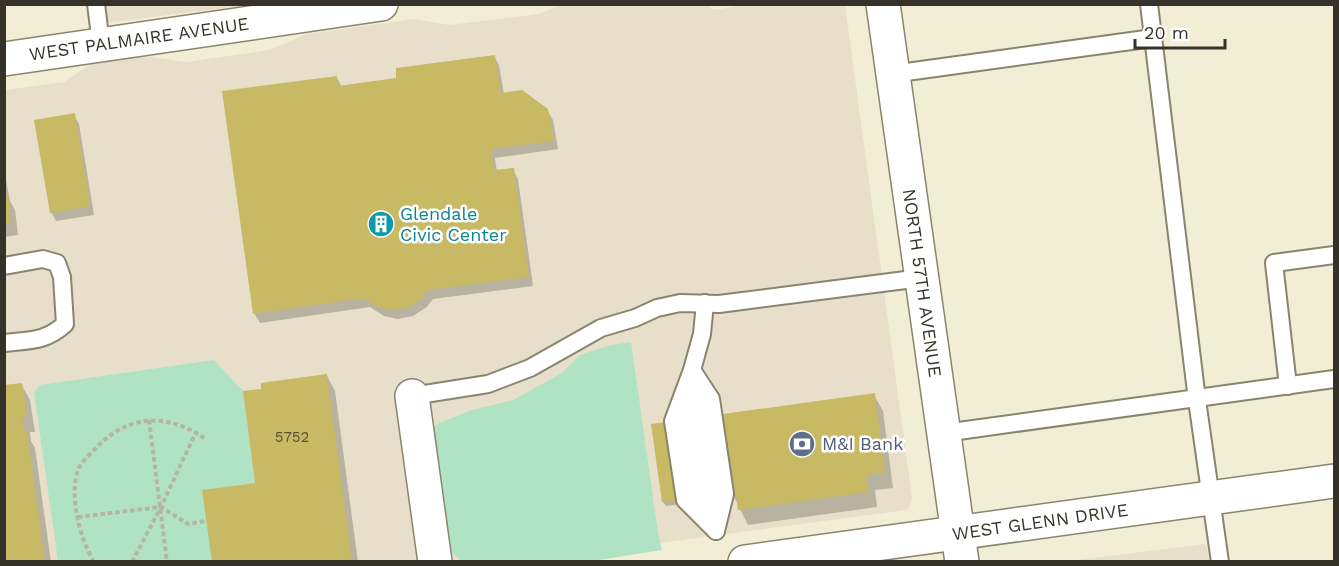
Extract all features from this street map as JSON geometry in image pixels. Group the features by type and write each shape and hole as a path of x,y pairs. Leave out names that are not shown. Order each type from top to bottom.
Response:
{"street":[{"name":"NORTH 57TH AVENUE","path":"883,4 960,547"},
{"name":"WEST PALMAIRE AVENUE","path":"4,59 372,5"},
{"path":"412,396 435,561"},
{"name":"WEST GLENN DRIVE","path":"745,561 960,547 1211,499 1335,481"}],"lane":[{"path":"96,4 101,44"},
{"path":"1149,4 1197,400 1220,561"},
{"path":"892,74 1153,38"},
{"path":"1288,386 1274,263 1335,255"},
{"path":"4,266 43,259 57,263 62,277 65,324 54,334 43,339 4,343"},
{"path":"412,396 488,384 530,368 601,328 681,303 719,304 921,278"},
{"path":"693,370 711,399 724,494 716,531 699,498 687,419 693,370 702,334 705,303"},
{"path":"944,433 1197,400 1335,379"}],"path":[{"path":"149,420 167,561"},
{"path":"94,561 80,533 78,517 77,471 86,459 111,436 135,422 149,420 182,426 207,440"},
{"path":"132,561 161,507 196,432"},
{"path":"78,517 161,507 188,524 206,521"}],"shaded area":[{"path":"86,4 248,5 89,25"},
{"path":"562,4 707,4 713,10 752,4 845,5 912,497 910,506 906,510 556,557 545,561 5,561 4,90 64,82 92,63 144,56 186,62 269,50 307,34 414,19 449,25 539,14"},
{"path":"1206,544 1209,561 1069,561"}],"green space":[{"path":"631,342 662,550 592,561 462,561 452,553 434,427 472,410 513,400 562,373 580,355 611,345"},
{"path":"214,360 243,391 255,483 202,490 213,561 58,561 34,392 40,385"}],"building":[{"name":"Glendale Civic Center","path":"495,55 501,93 522,90 548,109 554,141 491,149 494,170 514,168 529,277 428,290 422,298 408,308 392,310 377,307 364,298 253,314 222,91 337,76 338,86 396,78 396,68"},
{"path":"75,113 90,206 50,213 34,120"},
{"path":"4,196 8,196 11,223 4,224"},
{"path":"327,374 352,562 212,562 202,490 255,483 243,391 261,389 261,383"},
{"path":"22,383 27,416 22,417 24,431 27,430 45,562 4,562 4,385"},
{"name":"M&I Bank","path":"875,393 885,473 867,475 869,492 738,510 736,493 662,502 651,424"}],"place":[{"name":"Glendale Civic Center","path":"381,224"},
{"name":"M&I Bank","path":"802,444"}]}
